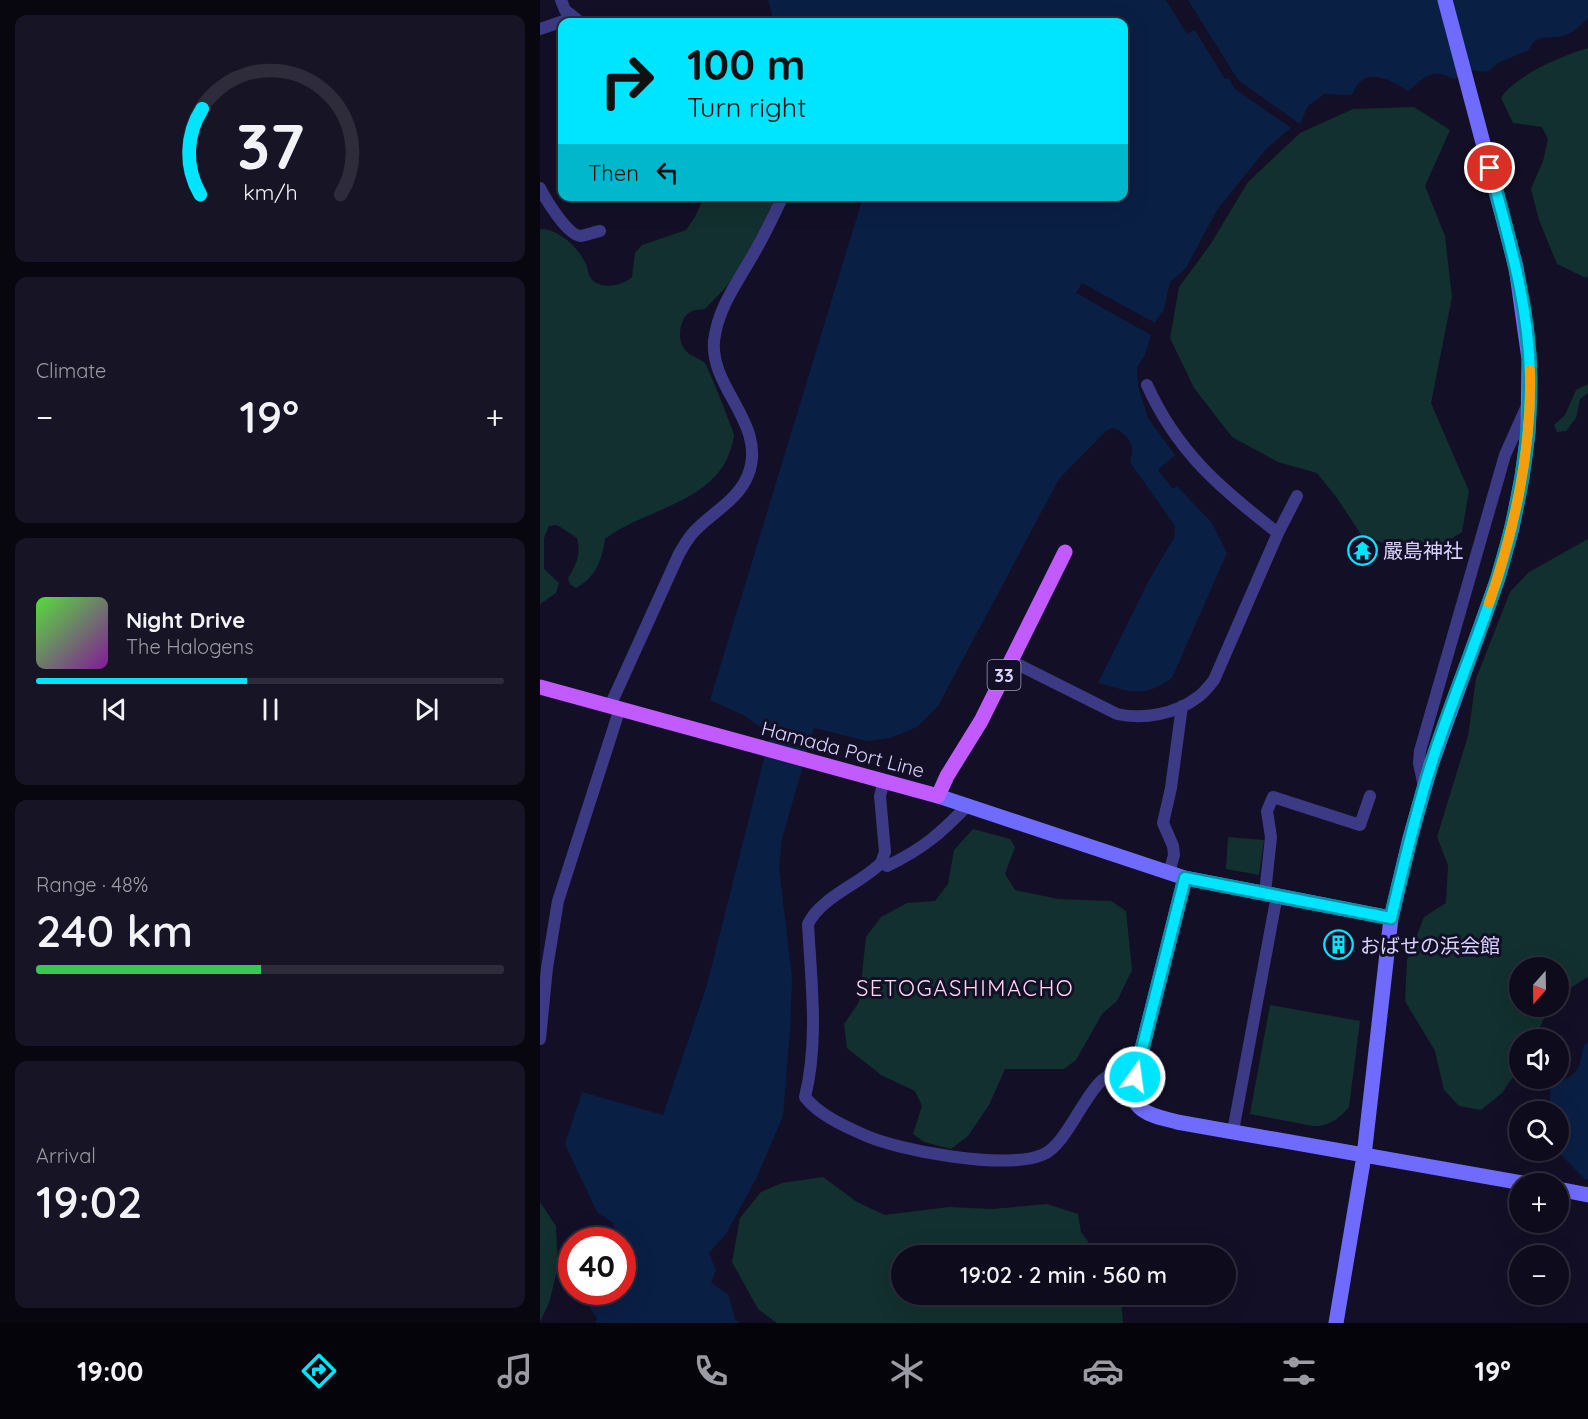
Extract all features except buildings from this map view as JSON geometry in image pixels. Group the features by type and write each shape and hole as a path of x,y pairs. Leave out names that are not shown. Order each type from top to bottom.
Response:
{"main road":[{"name":"Hamada Port Line","path":"540,687 938,796 981,721 1065,552"}],"street":[{"path":"561,0 565,10 574,18"},
{"path":"1336,1323 1364,1156 1391,918 1425,787 1498,578 1512,528 1528,432 1529,359 1516,267 1445,0"},
{"path":"540,29 558,24"},
{"path":"540,189 573,234 580,236 600,231"},
{"path":"540,1039 547,968 558,901 615,707 680,554 692,534 734,496 748,474 752,459 749,430 715,361 714,342 723,307 759,246 781,201"},
{"path":"1147,385 1155,403 1189,455 1218,485 1278,533"},
{"path":"1425,787 1419,763 1420,751 1505,455 1529,401"},
{"path":"1011,661 1117,714 1128,717 1150,716 1182,706 1198,698 1214,680 1278,533 1297,496"},
{"path":"1169,873 1174,855 1164,823 1182,706"},
{"path":"885,782 880,796 885,852 881,863 821,907 808,924 812,1037 810,1075 805,1097 813,1107 863,1135 905,1147 960,1158 999,1162 1026,1161 1045,1154 1058,1143 1103,1077 1118,1073 1135,1077"},
{"path":"938,796 1185,878 1391,918"},
{"path":"1233,1131 1271,894 1271,837 1267,811 1273,797 1360,825 1370,796"},
{"path":"881,863 887,866 911,854 939,835 968,805"},
{"path":"1185,878 1135,1077 1128,1084 1132,1099 1141,1110 1177,1122 1509,1181"},
{"path":"1569,1191 1588,1195"}],"green space":[{"path":"1588,48 1588,276 1586,278 1557,264 1539,220 1531,189 1543,161 1548,139 1542,127 1513,123 1501,98 1507,90 1528,74 1553,61"},
{"path":"1414,107 1450,130 1425,186 1445,236 1452,297 1431,403 1469,491 1462,532 1438,547 1397,547 1362,536 1317,473 1278,462 1232,437 1194,388 1170,338 1179,287 1210,245 1248,182 1300,133 1353,109"},
{"path":"702,201 776,201 749,254 727,286 705,309 693,310 688,314 681,327 680,338 683,347 688,353 705,363 715,386 734,435 731,448 723,466 695,493 605,539 597,567 589,579 576,588 570,584 568,578 577,558 579,549 577,538 557,525 549,526 544,538 544,569 559,583 556,593 540,604 540,229 554,232 567,240 583,258 589,276 599,284 611,286 623,283 632,277 635,253 642,245 686,230"},
{"path":"1588,384 1588,393 1580,399 1576,418 1566,431 1557,432 1554,425 1565,415 1576,390"},
{"path":"1588,539 1588,977 1569,989 1569,957 1509,957 1509,1017 1545,1017 1539,1029 1509,1029 1509,1083 1502,1093 1481,1110 1459,1106 1444,1090 1435,1051 1405,1001 1407,960 1424,917 1446,903 1448,865 1437,837 1468,736 1476,679 1510,592 1529,572"},
{"path":"973,829 1010,839 1015,847 1005,874 1015,890 1058,899 1111,901 1126,911 1132,970 1117,1001 1102,1014 1076,1060 1064,1069 1005,1069 989,1105 968,1136 951,1149 924,1142 913,1134 922,1106 915,1091 881,1075 847,1048 844,1024 859,1002 866,937 881,917 907,903 935,901 948,884 954,850"},
{"path":"1228,837 1264,840 1259,875 1226,869"},
{"path":"1270,1005 1360,1021 1349,1107 1333,1121 1313,1126 1250,1114"},
{"path":"823,1177 857,1202 885,1215 949,1207 992,1209 1047,1204 1078,1214 1081,1232 1091,1245 891,1245 891,1305 1122,1305 1123,1323 777,1323 758,1309 732,1262 740,1218 761,1192 782,1183"},
{"path":"540,1202 556,1226 558,1267 549,1303 540,1322"}],"water":[{"path":"768,0 1166,0 1187,34 1195,30 1225,79 1229,78 1234,88 1291,128 1267,148 1217,210 1186,268 1170,282 1164,309 1155,323 1082,283 1076,293 1151,335 1145,355 1137,368 1138,386 1148,418 1175,455 1158,470 1173,489 1177,486 1212,523 1227,553 1172,678 1162,685 1144,691 1127,690 1098,683 1149,580 1174,538 1175,526 1130,462 1132,450 1130,441 1113,428 1106,431 1059,479 938,706 917,727 890,738 866,741 814,728 782,839 779,868 792,977 783,1116 756,1179 726,1234 709,1253 716,1270 711,1283 728,1294 735,1319 740,1323 596,1323 597,1318 590,1309 591,1305 636,1305 636,1227 614,1227 613,1223 597,1212 565,1144 582,1092 663,1115 707,985 770,735 745,716 710,700 862,201 1128,201 1128,18 773,18"},
{"path":"1188,0 1588,0 1588,19 1568,34 1536,40 1529,50 1498,63 1487,72 1470,70 1454,79 1440,74 1429,75 1408,91 1397,84 1377,77 1364,79 1352,95 1324,94 1308,106 1300,124 1238,80"},
{"path":"1588,1042 1588,1180 1567,1161 1569,1161 1569,1101 1550,1101 1550,1089 1569,1089 1569,1077 1578,1068 1584,1045"}],"slow traffic":[{"path":"1489,603 1512,528 1522,477 1528,432 1530,370"}],"place":[{"name":"嚴島神社","path":"1362,550"},
{"name":"おばせの浜会館","path":"1339,945"}],"district":[{"name":"SETOGASHIMACHO","path":"965,988"}],"route":[{"path":"1135,1077 1185,878 1391,918 1410,838 1431,765 1498,578 1512,528 1528,432 1530,378 1526,327 1516,267 1490,168"}]}
